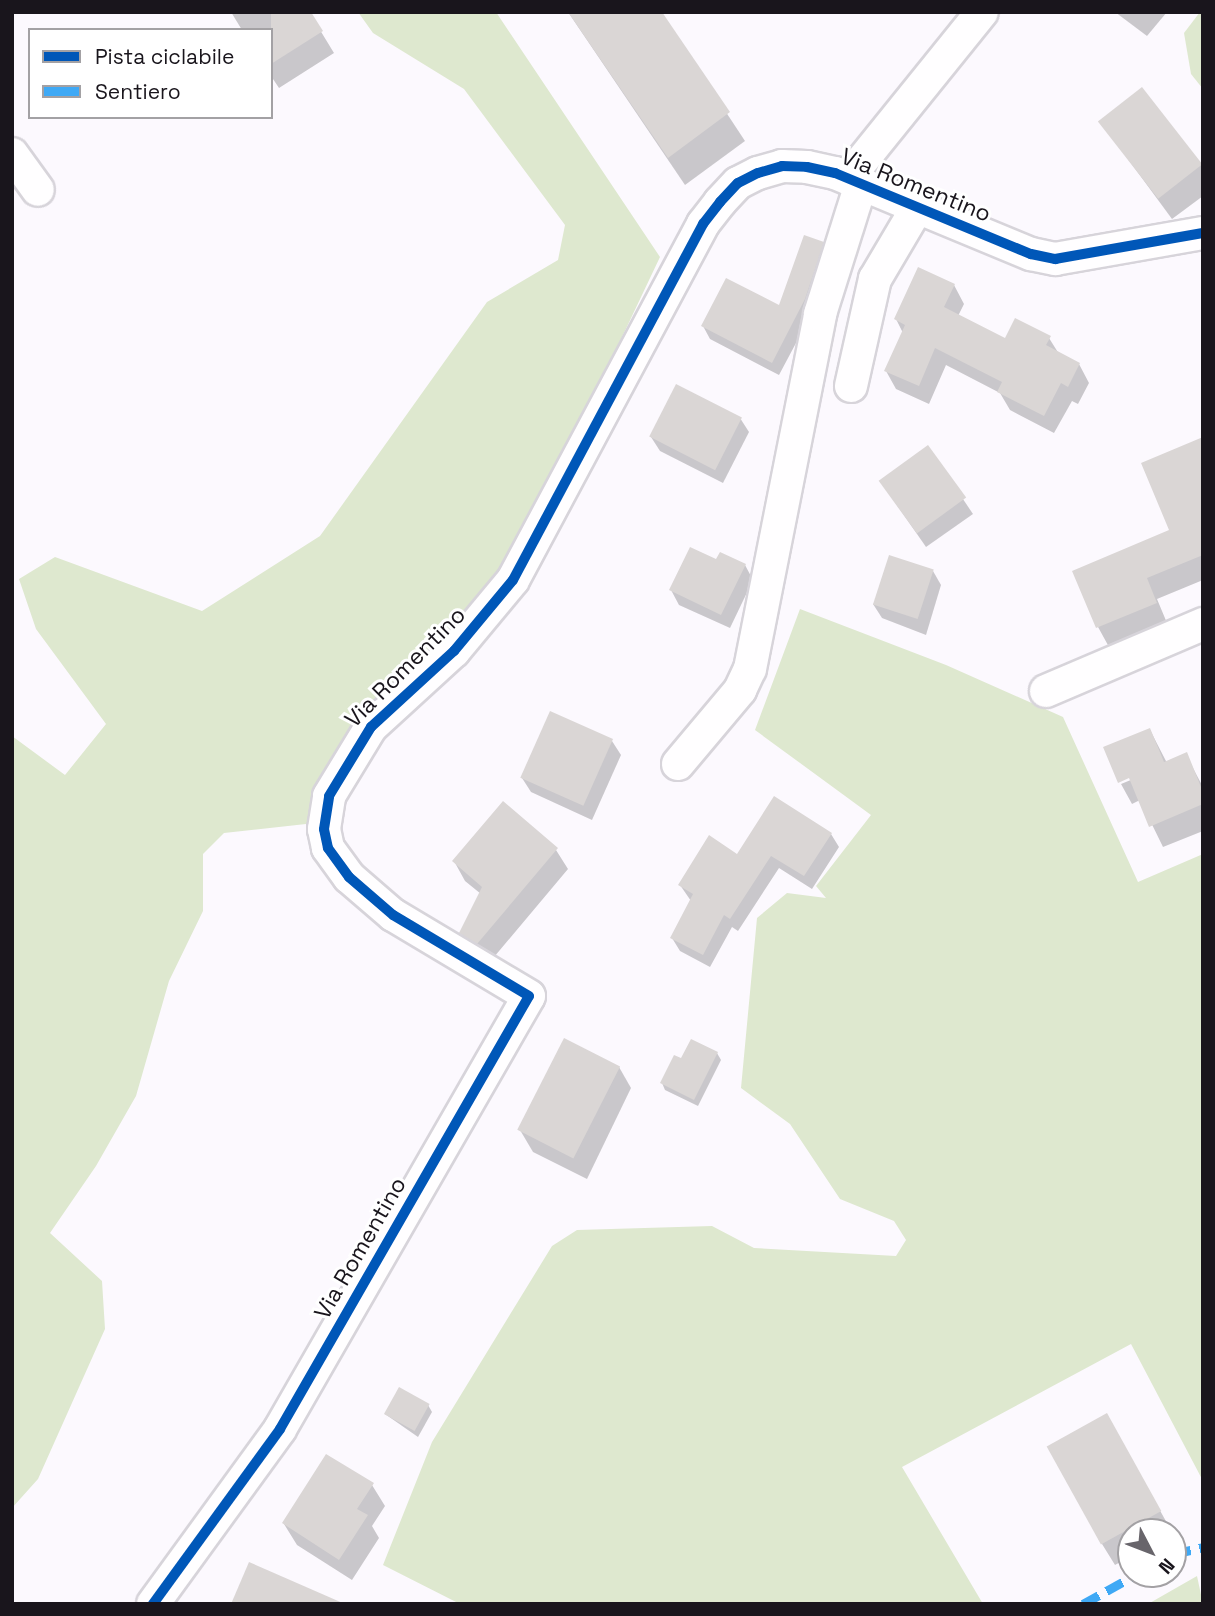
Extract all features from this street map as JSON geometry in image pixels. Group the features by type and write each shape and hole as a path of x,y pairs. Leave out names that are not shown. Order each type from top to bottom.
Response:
{"street":[{"path":"678,764 740,690 750,669 820,314 855,181 982,12"},
{"path":"12,154 38,190"},
{"name":"Via Romentino","path":"153,1604 280,1429 529,996 393,915 342,870 328,848 324,829 334,783 371,727 454,651 519,571 704,224 720,202 738,183 782,166 807,167 855,181 917,208 1055,259 1203,233"},
{"path":"850,386 875,279 917,208"},
{"path":"1046,691 1203,624"}],"green space":[{"path":"358,12 496,12 660,257 530,531 484,603 406,672 348,735 315,823 224,833 203,854 203,911 169,981 136,1096 96,1166 50,1233 102,1281 105,1329 38,1479 12,1508 12,736 65,775 106,724 36,629 19,579 55,557 202,611 320,536 487,302 558,260 565,225 464,89 373,33"},
{"path":"1200,12 1203,12 1203,89 1191,74 1184,33"},
{"path":"800,609 946,665 1063,717 1138,882 1203,854 1203,1481 1131,1344 902,1467 983,1604 460,1604 383,1565 432,1442 552,1246 577,1230 712,1226 754,1248 896,1256 906,1240 894,1221 840,1199 790,1124 741,1088 757,918 787,893 826,898 816,886 871,815 755,730"},
{"path":"1197,1576 1203,1604 1148,1604 1176,1588 1187,1588 1187,1582"}],"building":[{"path":"271,12 311,12 323,31 273,63"},
{"path":"568,12 662,12 730,112 668,158"},
{"path":"1142,87 1202,164 1158,199 1098,121"},
{"path":"804,235 824,242 805,299 772,363 701,326 726,278 779,305"},
{"path":"918,267 955,284 944,307 1005,338 1015,318 1051,336 1046,345 1080,363 1068,387 1061,383 1044,416 997,392 1002,382 935,348 919,386 884,371 905,325 894,319"},
{"path":"676,384 742,418 715,470 649,437"},
{"path":"1203,437 1203,555 1147,578 1157,603 1096,628 1072,571 1169,530 1141,463"},
{"path":"928,445 966,498 917,533 879,481"},
{"path":"690,547 716,559 720,552 746,564 721,615 669,590"},
{"path":"889,555 934,570 918,619 873,604"},
{"path":"550,711 613,739 583,806 520,778"},
{"path":"1150,728 1164,762 1187,752 1203,792 1203,804 1149,827 1129,778 1118,783 1103,747"},
{"path":"774,796 832,833 804,876 771,856 730,919 724,915 703,955 670,938 693,894 678,885 709,835 737,854"},
{"path":"503,801 558,848 477,944 459,933 482,887 452,861"},
{"path":"564,1038 620,1067 573,1158 517,1130"},
{"path":"691,1039 718,1052 694,1100 660,1083 674,1055 681,1058"},
{"path":"399,1387 430,1404 415,1431 384,1414"},
{"path":"1107,1413 1161,1511 1149,1518 1117,1518 1117,1536 1101,1544 1047,1446"},
{"path":"326,1454 374,1483 357,1509 368,1515 339,1560 282,1523"},
{"path":"249,1562 345,1604 231,1604"}],"marked path":[{"path":"1187,1551 1203,1547"},
{"path":"1083,1604 1117,1585"}],"cycle path":[{"path":"153,1604 280,1429 529,996 393,915 349,877 328,848 324,829 329,796 371,727 454,651 513,580 703,224 738,183 758,173 782,166 807,167 835,173 1031,254 1055,259 1203,233"}]}
